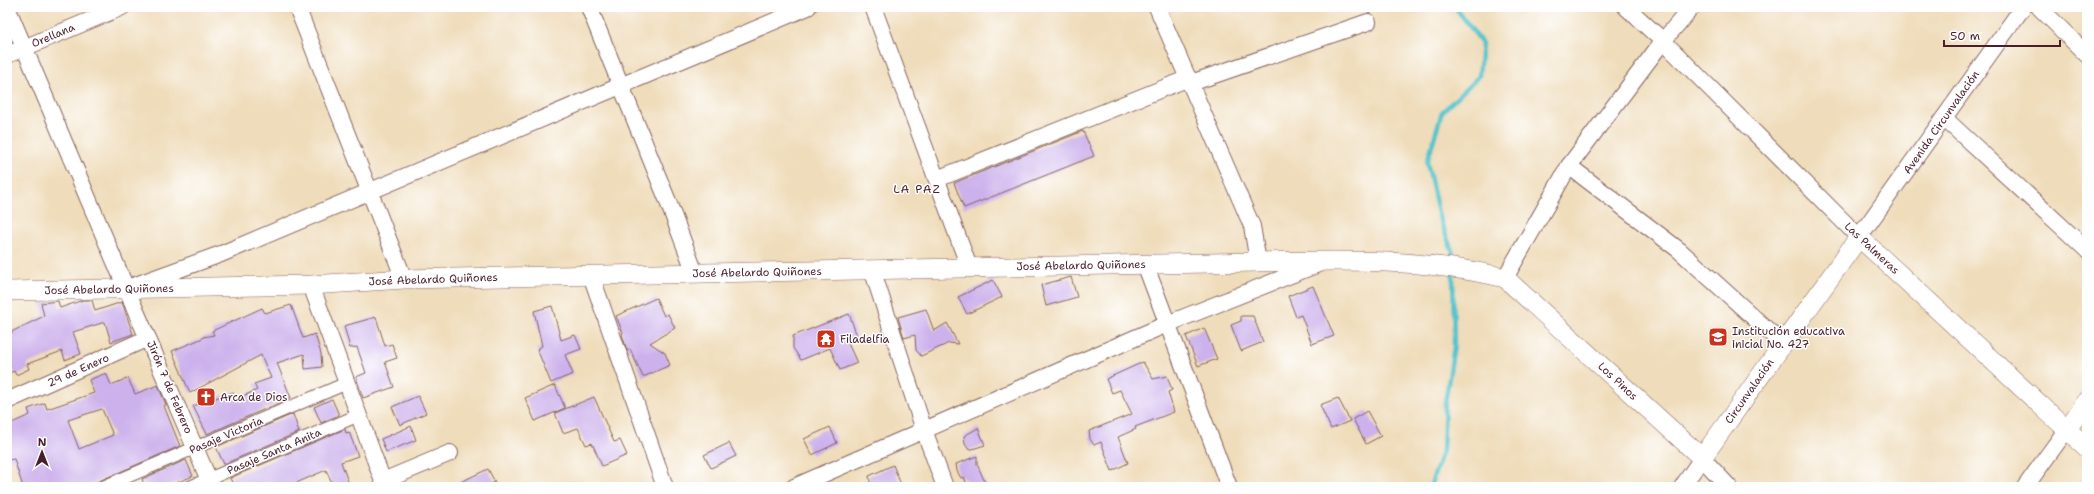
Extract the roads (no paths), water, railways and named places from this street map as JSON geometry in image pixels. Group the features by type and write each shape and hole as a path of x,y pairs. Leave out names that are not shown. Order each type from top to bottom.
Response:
{"street":[{"name":"Jirón 7 de Febrero","path":"7,7 126,288 211,483"},
{"name":"Orellana","path":"7,55 122,7"},
{"path":"297,7 404,279"},
{"path":"589,7 695,273"},
{"path":"126,288 221,254 808,7"},
{"path":"873,7 969,267"},
{"path":"1157,7 1252,226 1258,262"},
{"name":"Las Palmeras","path":"1626,7 1663,41 1859,237 2087,448"},
{"path":"1505,278 1569,166 1663,41 1692,7"},
{"name":"Avenida Circunvalación","path":"1859,237 2023,7"},
{"path":"2039,7 2087,55"},
{"path":"937,179 1190,81 1368,22"},
{"path":"1944,118 2087,250"},
{"path":"1569,166 1679,250 1783,344"},
{"name":"Circunvalación","path":"1682,487 1859,237"},
{"path":"794,487 1167,324 1328,260"},
{"name":"José Abelardo Quiñones","path":"7,291 311,284 404,279 1328,260 1436,265 1478,271 1505,278"},
{"path":"1144,264 1229,487"},
{"path":"872,269 924,430 946,487"},
{"path":"591,275 665,487"},
{"name":"Los Pinos","path":"1505,278 1702,458 1729,487"},
{"path":"311,284 384,484 450,453"},
{"name":"29 de Enero","path":"7,401 148,338"},
{"name":"Pasaje Victoria","path":"104,487 347,383"},
{"path":"2025,487 2087,401"},
{"name":"Pasaje Santa Anita","path":"190,487 211,483 359,415"}],"waterway":[{"path":"1453,264 1453,253 1439,217 1427,162 1442,112 1479,76 1482,43 1455,7"},
{"path":"1430,487 1443,450 1445,403 1454,346 1453,272"}],"place":[{"name":"Institución educativa inicial No. 427","path":"1718,337"},
{"name":"Filadelfia","path":"826,339"},
{"name":"Arca de Dios","path":"206,397"}],"district":[{"name":"LA PAZ","path":"917,189"}]}
